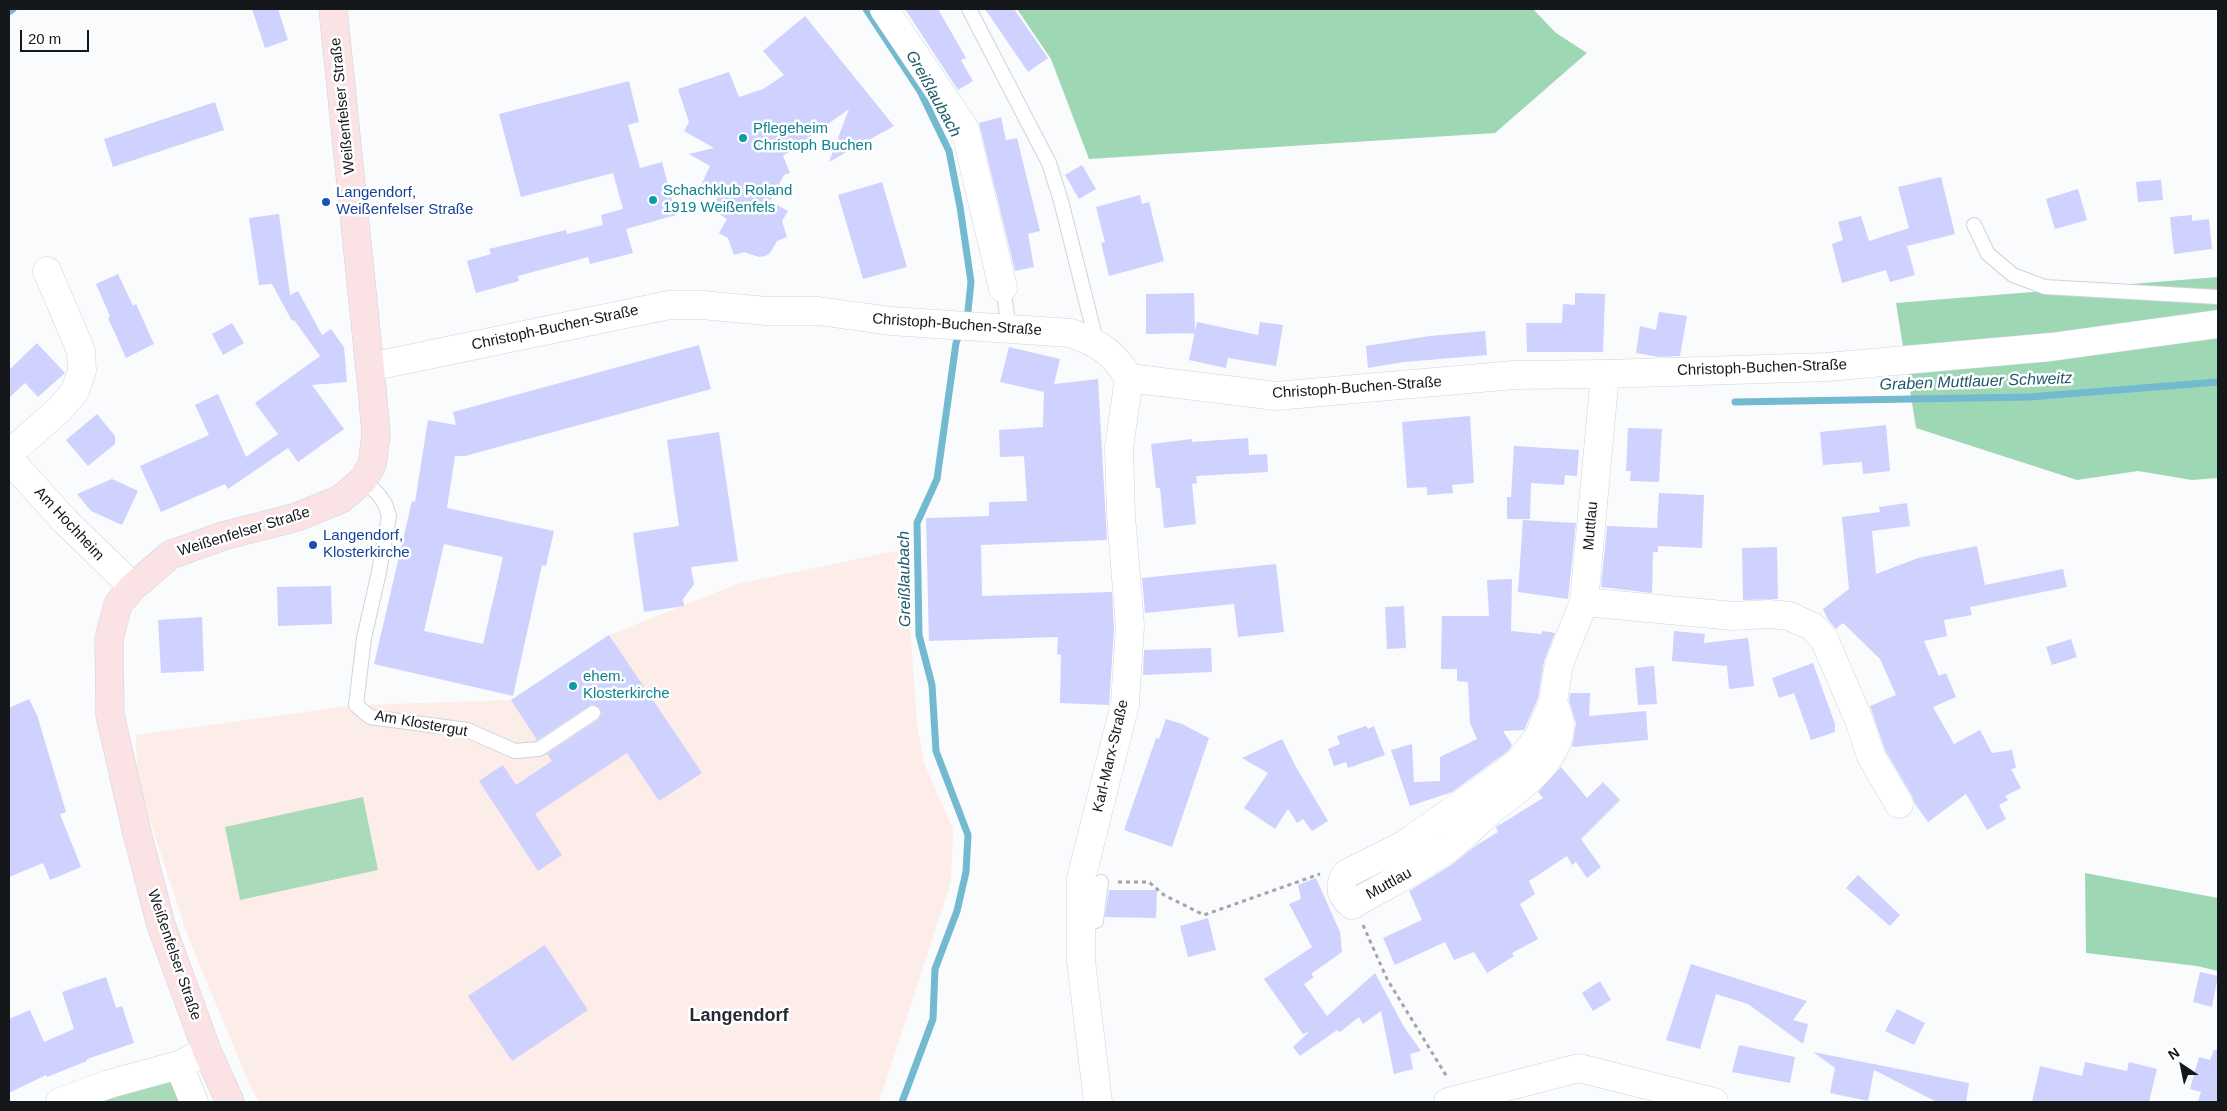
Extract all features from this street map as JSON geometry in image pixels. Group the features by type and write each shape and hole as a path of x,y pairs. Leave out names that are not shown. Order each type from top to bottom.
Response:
{"street":[{"name":"Weißenfelser Straße","path":"230,1102 207,1051 161,925 136,829 110,715 109,639 118,604 133,587 170,555 223,536 298,517 341,499 363,480 372,465 376,434 333,9"},
{"path":"884,9 965,129 1003,288"},
{"path":"9,454 60,409 75,391 82,371 81,351 47,271"},
{"name":"Christoph-Buchen-Straße","path":"370,366 670,305 702,305 766,311 818,311 872,319 1070,333 1098,344 1116,358 1129,378 1276,396 1514,375 1828,367 2051,348 2218,324"},
{"name":"Muttlau","path":"1347,893 1351,870 1404,845 1519,762 1539,736 1553,702 1559,664 1584,602 1605,374"},
{"name":"Karl-Marx-Straße","path":"1098,1102 1082,961 1082,879 1125,704 1130,626 1121,516 1119,448 1129,378"},
{"name":"Am Hochheim","path":"9,459 64,521 133,587"},
{"path":"1584,602 1732,616 1769,614 1789,616 1813,627 1824,639 1859,720 1871,756 1899,804"},
{"path":"60,1102 108,1084 178,1065 207,1051"},
{"path":"178,1065 194,1102"},
{"path":"1454,1100 1579,1068 1714,1102"}],"lane":[{"path":"969,9 1049,163 1061,201 1098,344"},
{"path":"1974,225 1988,254 2013,275 2045,287 2218,297"},
{"path":"1003,288 1009,328"},
{"name":"Am Klostergut","path":"363,480 378,494 389,516 364,638 356,705 370,717 467,730 514,752 539,750 593,714"},
{"path":"1082,924 1096,921 1101,882"}],"path":[{"path":"1101,882 1148,882 1164,895 1204,915 1319,874 1347,893 1371,940 1387,980 1454,1100"}],"shaded area":[{"path":"905,549 917,725 924,763 953,829 951,882 879,1102 259,1102 251,1088 188,937 137,781 136,735 356,705 511,700 536,737 634,672 609,635 737,584"}],"green space":[{"path":"1017,9 1533,9 1556,33 1587,53 1495,133 1089,159 1051,59"},
{"path":"2218,277 2218,478 2192,480 2138,471 2077,480 1916,428 1896,303"},
{"path":"363,797 378,870 240,900 225,827"},
{"path":"2085,873 2218,898 2218,971 2197,966 2086,953"},
{"path":"173,1080 182,1102 99,1102"}],"building":[{"path":"252,9 278,9 288,40 265,48"},
{"path":"905,9 938,9 966,58 961,60 973,81 958,90"},
{"path":"985,9 1014,9 1048,58 1028,72"},
{"name":"Pflegeheim Christoph Buchen","path":"805,16 894,126 829,162 849,109 783,156 790,173 784,175 770,201 788,211 782,221 787,237 777,241 770,253 765,256 759,257 744,252 734,255 728,238 719,233 727,219 711,209 720,193 702,183 710,166 689,154 714,148 684,131 689,122 678,89 729,72 739,97 763,89 784,75 763,51"},
{"path":"629,81 639,122 628,125 640,168 662,162 676,215 626,229 633,253 590,264 588,257 518,276 519,281 476,293 467,261 491,254 489,249 566,230 567,234 603,225 601,215 623,209 613,173 521,197 499,114"},
{"path":"215,102 224,130 113,167 104,139"},
{"path":"1001,117 1006,140 1017,138 1040,231 1028,234 1034,267 1015,271 979,123"},
{"path":"1082,165 1096,189 1079,199 1065,175"},
{"path":"1941,177 1955,234 1907,246 1915,275 1890,282 1886,270 1842,283 1832,244 1843,240 1838,222 1861,216 1869,241 1909,228 1898,187"},
{"path":"2161,180 2163,200 2138,202 2136,182"},
{"path":"882,182 907,267 863,279 838,195"},
{"path":"2078,189 2087,220 2055,229 2046,199"},
{"path":"1140,195 1142,204 1149,202 1164,261 1109,276 1101,243 1105,242 1096,207"},
{"path":"279,214 290,295 298,291 322,335 331,329 344,347 347,382 312,385 344,429 298,462 288,448 228,489 225,484 161,512 140,466 209,435 195,405 218,394 246,457 278,434 255,403 320,356 294,320 292,321 272,284 259,285 249,218"},
{"path":"2192,215 2192,221 2209,219 2212,249 2174,254 2170,217"},
{"path":"118,274 133,306 136,304 154,344 126,358 108,318 110,316 96,284"},
{"path":"1194,293 1195,333 1146,334 1146,294"},
{"path":"1575,293 1605,294 1603,352 1527,352 1526,323 1562,323 1563,304 1575,305"},
{"path":"1659,312 1687,316 1680,356 1659,357 1636,353 1640,326 1656,330"},
{"path":"1197,322 1258,335 1260,322 1283,325 1276,366 1228,358 1226,368 1189,360"},
{"path":"232,323 244,343 223,355 212,334"},
{"path":"1485,331 1487,355 1404,362 1368,368 1366,346 1430,336"},
{"path":"37,343 65,373 38,397 25,383 9,398 9,370"},
{"path":"699,345 711,389 465,456 455,456 447,508 554,531 546,566 542,565 513,696 374,664 412,501 415,502 428,420 456,425 453,412","holes":["444,544 503,557 483,644 424,631"]},
{"path":"1009,347 1060,359 1054,384 1098,379 1107,540 981,545 982,596 1112,592 1114,630 1109,705 1060,703 1061,655 1057,654 1058,637 929,641 926,518 989,516 989,502 1027,501 1024,456 1000,457 999,430 1043,427 1044,392 1000,382"},
{"path":"97,414 115,436 115,444 88,466 66,440"},
{"path":"1470,416 1474,483 1452,485 1453,493 1427,495 1427,487 1407,488 1402,422"},
{"path":"1886,425 1890,471 1863,474 1862,462 1823,465 1820,432"},
{"path":"1628,428 1662,429 1659,482 1630,481 1631,471 1626,471"},
{"path":"719,432 738,561 691,567 694,584 683,599 684,606 644,612 633,533 679,526 667,440"},
{"path":"1248,438 1249,455 1267,454 1268,472 1196,476 1197,483 1192,484 1196,524 1164,528 1160,488 1156,488 1151,444 1192,439 1192,442"},
{"path":"1514,446 1579,450 1577,476 1565,475 1564,485 1531,483 1530,519 1507,519 1507,497 1511,497"},
{"path":"112,479 138,491 122,525 91,511 77,494"},
{"path":"1659,493 1704,495 1702,548 1658,546 1658,552 1653,552 1652,593 1601,587 1607,526 1657,528"},
{"path":"1907,503 1910,526 1872,531 1876,574 1918,558 1977,546 1985,585 2063,569 2067,587 1970,607 1972,615 1944,620 1947,636 1924,641 1939,676 1946,673 1956,697 1933,707 1954,744 1980,730 1992,753 2012,750 2016,768 2011,769 2021,788 2005,796 2008,800 1999,805 2006,819 1987,830 1966,794 1928,822 1915,804 1885,750 1870,706 1896,695 1880,659 1843,623 1836,629 1828,620 1823,609 1849,589 1842,517 1880,512 1879,507"},
{"path":"1523,520 1576,523 1568,599 1518,592"},
{"path":"1777,547 1778,599 1743,600 1742,548"},
{"path":"1276,564 1284,632 1238,637 1234,604 1145,613 1142,578"},
{"path":"1512,579 1511,631 1541,634 1543,631 1555,633 1544,661 1538,698 1525,728 1524,730 1503,731 1512,745 1508,751 1452,792 1410,806 1391,750 1412,744 1414,782 1440,781 1440,757 1477,739 1470,723 1468,682 1457,681 1457,669 1441,669 1442,616 1489,616 1487,580"},
{"path":"331,586 332,624 278,626 277,587"},
{"path":"1404,606 1406,648 1387,649 1385,607"},
{"path":"202,617 204,671 161,673 158,620"},
{"path":"1674,631 1705,634 1704,643 1748,638 1754,686 1729,689 1727,666 1672,661"},
{"path":"609,635 702,773 659,801 627,753 535,814 562,855 538,871 479,781 503,765 516,785 552,761 547,754 598,720 602,713 600,709 592,704 537,740 511,700"},
{"path":"2071,639 2077,657 2052,665 2046,647"},
{"path":"1211,648 1212,672 1143,675 1144,650"},
{"path":"1813,663 1835,724 1835,732 1811,740 1794,693 1779,698 1772,678"},
{"path":"1654,666 1657,704 1638,705 1635,668"},
{"path":"1570,693 1590,693 1589,716 1646,711 1648,740 1572,747 1576,724 1569,700"},
{"path":"29,699 37,715 66,812 60,814 81,867 50,880 43,863 9,877 9,708"},
{"path":"1166,719 1182,724 1209,738 1172,847 1124,830 1156,738 1159,739"},
{"path":"1366,726 1368,729 1374,726 1385,755 1348,768 1346,762 1334,766 1328,749 1340,744 1337,736"},
{"path":"1282,739 1328,821 1312,831 1303,819 1297,823 1288,809 1275,829 1244,808 1268,773 1242,758"},
{"path":"1561,767 1587,798 1603,782 1620,800 1581,839 1601,867 1587,878 1576,862 1572,865 1567,856 1529,881 1535,894 1520,904 1538,939 1512,953 1514,956 1487,973 1474,952 1454,960 1445,942 1395,965 1383,938 1422,920 1409,891 1450,866 1477,845 1498,832 1496,827 1543,798 1538,792"},
{"path":"1858,875 1900,915 1890,926 1846,888"},
{"path":"1316,878 1340,932 1342,952 1311,974 1314,977 1304,984 1327,1016 1375,973 1404,1027 1421,1051 1410,1054 1413,1069 1394,1074 1381,1011 1363,1024 1359,1017 1340,1032 1337,1030 1300,1056 1293,1047 1310,1031 1303,1034 1264,979 1312,947 1289,904 1301,899 1298,885"},
{"path":"1109,890 1157,890 1156,918 1105,917"},
{"path":"1208,918 1216,950 1188,957 1180,926"},
{"path":"545,945 588,1010 512,1061 468,996"},
{"path":"1691,964 1807,1001 1793,1020 1808,1024 1803,1044 1748,1004 1716,994 1700,1049 1666,1040"},
{"path":"2200,972 2218,976 2212,1007 2193,1002"},
{"path":"106,977 116,1008 122,1006 134,1043 87,1059 87,1061 47,1077 46,1075 9,1093 9,1019 30,1010 44,1042 74,1029 62,992"},
{"path":"1600,981 1611,1000 1593,1011 1582,993"},
{"path":"1897,1009 1925,1023 1914,1045 1885,1031"},
{"path":"1739,1045 1795,1057 1790,1083 1732,1072"},
{"path":"2214,1050 2218,1050 2218,1102 2198,1102 2201,1092 2190,1089 2199,1057 2210,1060"},
{"path":"1813,1052 1969,1083 1966,1102 1937,1102 1874,1070 1868,1101 1830,1093 1835,1068"},
{"path":"2085,1062 2127,1071 2129,1062 2157,1069 2149,1102 2032,1102 2040,1066 2082,1076"}],"waterway":[{"path":"9,12 13,9"},
{"name":"Greißlaubach","path":"866,9 920,91 949,151 960,207 971,282 968,311 965,320"},
{"name":"Greißlaubach","path":"902,1102 933,1019 935,969 957,911 966,872 968,835 936,751 932,685 919,635 917,523 937,479 956,343 960,333"},
{"name":"Graben Muttlauer Schweitz","path":"1735,402 2029,397 2218,382"}],"place":[{"name":"Pflegeheim Christoph Buchen","path":"743,138"},
{"name":"Schachklub Roland 1919 Weißenfels","path":"653,200"},
{"name":"Langendorf, Weißenfelser Straße","path":"326,202"},
{"name":"Langendorf, Klosterkirche","path":"313,545"},
{"name":"ehem. Klosterkirche","path":"573,686"}],"district":[{"name":"Langendorf","path":"739,1016"}]}
